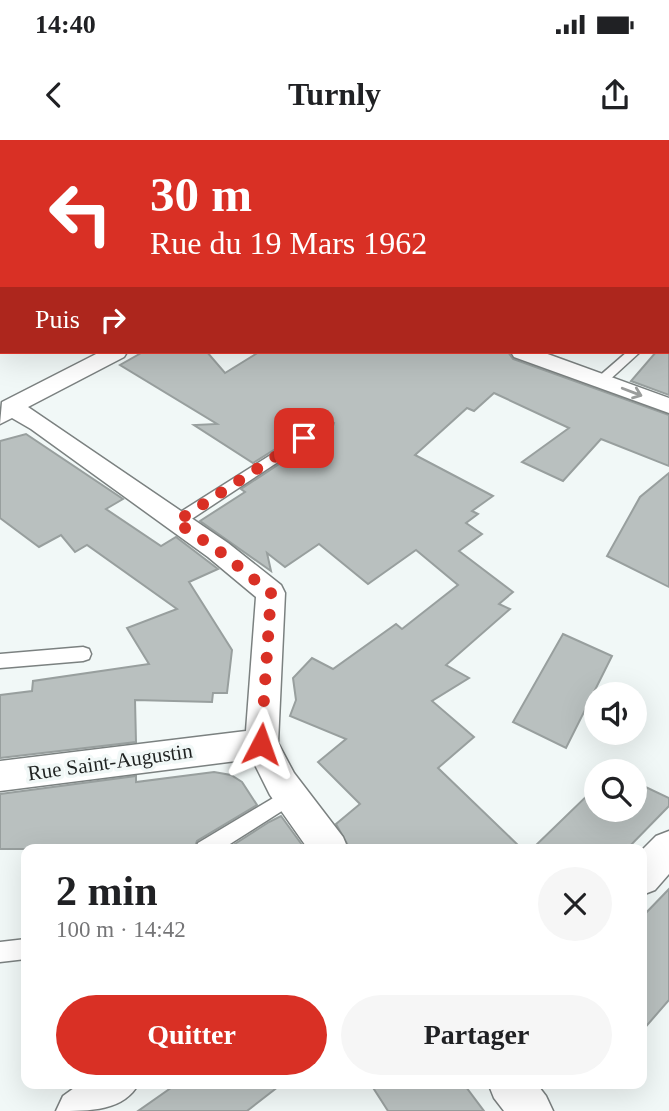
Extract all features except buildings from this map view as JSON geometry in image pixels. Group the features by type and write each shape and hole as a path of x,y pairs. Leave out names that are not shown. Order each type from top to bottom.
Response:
{"street":[{"path":"3,408 112,354"},
{"path":"527,354 669,406"},
{"path":"3,408 40,424 218,550 271,593 261,744 290,796 326,844"},
{"name":"Rue Saint-Augustin","path":"0,776 261,744"},
{"path":"647,872 669,848"},
{"path":"78,1111 109,1089"},
{"path":"514,1089 531,1111"}],"lane":[{"path":"601,381 632,354"},
{"path":"176,522 326,424"},
{"path":"0,661 83,653"},
{"path":"213,844 290,796"},
{"path":"0,952 21,950"}],"route":[{"path":"261,744 271,593 218,550 176,522 304,438"}]}
